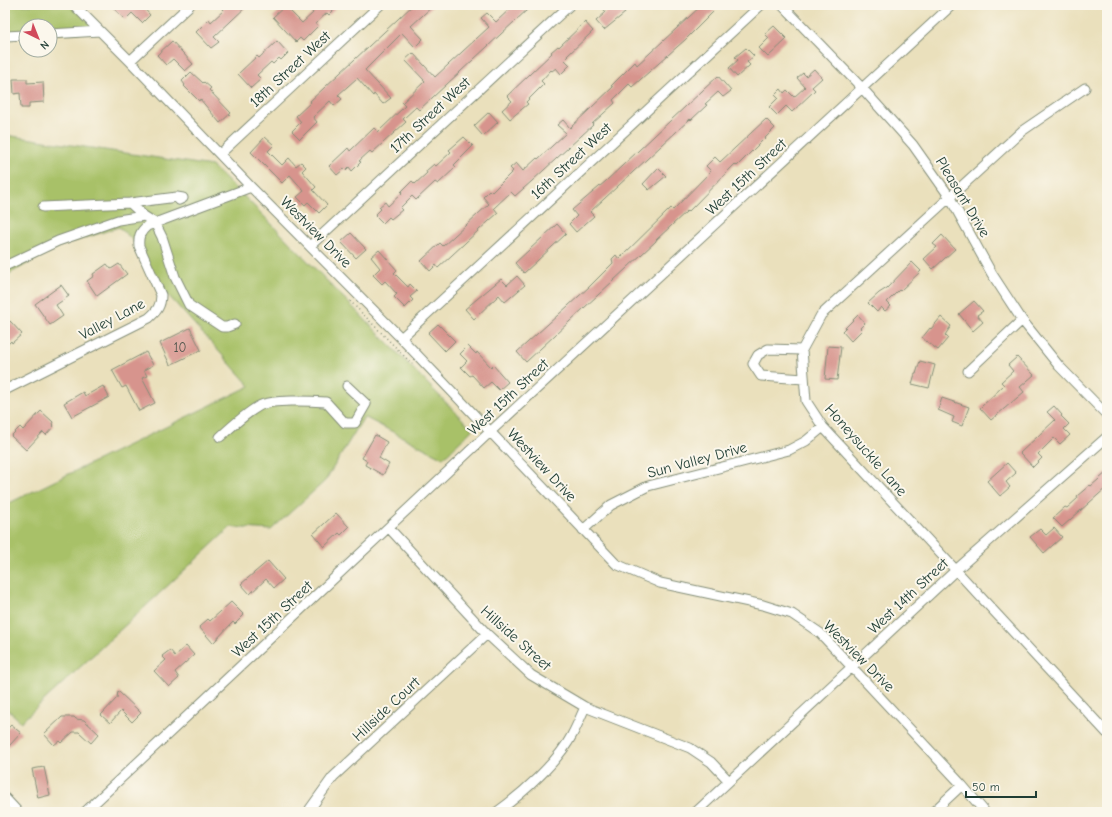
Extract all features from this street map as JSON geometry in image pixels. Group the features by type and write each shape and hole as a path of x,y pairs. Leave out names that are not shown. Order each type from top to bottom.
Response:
{"street":[{"name":"Westview Drive","path":"74,5 492,431 616,564 660,583 763,605 792,614 820,633 962,785 985,812"},
{"path":"130,61 190,5"},
{"name":"18th Street West","path":"220,154 380,5"},
{"name":"17th Street West","path":"310,246 570,5"},
{"name":"16th Street West","path":"401,338 761,5"},
{"name":"Pleasant Drive","path":"782,5 862,88 913,145 950,196 992,274 1022,320 1059,366 1107,414"},
{"name":"West 15th Street","path":"85,812 492,431 952,5"},
{"path":"58,34 100,31"},
{"path":"5,36 18,35"},
{"path":"804,379 761,376 753,364 758,354 768,350 802,350 821,315 1022,131 1086,88"},
{"name":"Valley Lane","path":"5,390 149,318 157,311 161,303 161,295 138,246 138,238 146,226 251,187"},
{"path":"43,206 130,203 177,197"},
{"path":"130,203 144,216 155,223 162,237 175,277 189,305 222,327 235,324"},
{"path":"5,266 58,241 118,220 144,216"},
{"path":"968,370 1022,320"},
{"name":"Honeysuckle Lane","path":"802,350 806,401 823,427 1107,733"},
{"path":"220,437 249,413 264,404 298,401 326,402 345,423 355,423 366,404 347,386"},
{"name":"Sun Valley Drive","path":"583,530 611,505 648,486 789,450 806,441 823,427"},
{"name":"West 14th Street","path":"696,812 956,570 1107,436"},
{"name":"Hillside Street","path":"389,528 487,634 531,675 585,707 690,748 712,762 729,782"},
{"name":"Hillside Court","path":"310,809 333,777 487,634"},
{"path":"498,812 510,803 551,765 572,736 585,707"},
{"path":"933,812 962,785"},
{"path":"5,798 18,812"}],"green space":[{"path":"5,5 74,5 100,31 58,34 58,18 18,18 18,35 5,36"},
{"path":"5,135 212,166 249,201 472,429 443,458 364,417 325,481 271,530 231,527 21,722 5,707 5,505 250,386 168,295 161,295 139,246 119,227 60,246 5,276"}],"building":[{"path":"111,5 141,5 150,15 142,23 132,13 125,20"},
{"path":"219,5 248,5 214,37 219,42 211,48 196,32 209,19 211,22 224,10"},
{"path":"316,5 335,5 333,7 335,9 329,15 327,13 316,23 318,26 303,41 300,38 296,42 273,17 285,6 302,23 313,13 311,10"},
{"path":"413,5 434,5 411,26 423,39 415,47 402,33 365,70 391,98 383,104 374,94 373,96 357,78 338,95 342,99 334,106 330,101 313,117 317,122 300,139 292,131 301,122 296,116 311,102 310,101"},
{"path":"514,5 525,5 528,9 419,110 416,107 403,119 406,122 372,153 370,151 359,161 361,162 352,171 349,167 337,175 329,166 348,148 350,151 374,128 378,132 405,106 402,103 425,81 405,60 413,53 435,77 489,27 481,18 487,13 496,22"},
{"path":"600,5 628,5 623,10 625,13 604,30 596,21 606,12"},
{"path":"702,5 720,5 686,39 632,87 629,84 613,100 615,103 592,124 593,125 532,181 515,196 511,192 494,208 498,213 438,268 436,265 430,271 421,261 440,243 443,246 489,204 483,197 490,190 492,192 513,171 510,168 516,163 523,171 537,158 538,159 566,133 557,125 563,120 570,128 613,87 611,86 635,62 637,65"},
{"path":"585,22 593,31 567,56 568,57 565,60 570,65 561,74 556,68 552,71 551,70 541,81 544,84 526,102 528,104 510,119 502,110 512,101 507,96 552,53 551,52 558,46 559,47"},
{"path":"774,26 787,39 768,57 759,48 769,38 765,34"},
{"path":"172,41 193,64 185,71 173,59 166,65 157,55"},
{"path":"277,41 288,53 281,60 279,58 273,64 271,62 257,75 261,79 251,88 238,74 257,56 259,58"},
{"path":"746,48 754,56 747,62 750,65 737,77 729,68 738,60 735,57"},
{"path":"814,69 822,78 812,87 815,90 792,112 786,106 777,115 769,107 778,98 775,95 781,89 784,93 787,90 794,97 805,87 797,78 803,73 806,76"},
{"path":"191,72 211,88 209,90 231,113 220,123 200,99 199,101 184,86 185,85 182,81"},
{"path":"718,76 731,91 723,97 718,92 691,120 690,119 590,212 594,216 576,232 569,224 577,216 572,210 606,181"},
{"path":"13,79 27,79 27,83 43,82 44,102 29,103 29,108 21,108 20,93 14,94"},
{"path":"489,112 498,122 483,136 474,126"},
{"path":"766,119 775,128 737,166 735,164 688,212 687,211 526,362 517,352 589,287 613,263 612,259 616,255 619,259 671,208 673,210 711,171 706,166 715,157 720,162"},
{"path":"265,137 274,145 268,151 282,165 289,158 296,166 301,162 306,167 302,171 316,187 313,190 327,205 319,213 308,202 305,205 297,197 304,191 290,175 282,183 251,152"},
{"path":"464,137 473,146 454,165 456,167 438,184 435,182 416,200 412,196 400,208 402,210 391,219 389,217 383,223 375,215 381,209 379,207 385,202 388,206 412,181 415,184 427,173 426,171 434,164 436,166 451,152 449,150"},
{"path":"658,168 666,176 649,190 643,184"},
{"path":"557,224 566,234 524,273 515,263"},
{"path":"351,233 366,249 356,258 341,242"},
{"path":"942,235 955,249 933,269 924,259 937,247 933,244"},
{"path":"379,250 397,270 394,273 408,287 410,284 417,291 410,297 413,300 405,308 394,297 397,294 385,281 382,284 373,275 380,268 371,257"},
{"path":"912,262 921,271 887,302 891,306 885,311 881,307 877,312 868,303 887,288"},
{"path":"107,264 111,269 119,264 127,274 97,296 87,281 94,276 93,274"},
{"path":"517,276 525,285 505,302 499,295 474,319 465,309 501,279 507,285"},
{"path":"61,285 69,296 56,305 63,316 50,325 35,304"},
{"path":"974,301 983,311 977,315 983,322 973,331 959,314"},
{"path":"858,315 865,323 860,328 862,330 851,341 842,331"},
{"path":"941,317 951,326 945,335 948,338 938,350 922,338"},
{"path":"10,321 22,334 5,347 5,326"},
{"path":"438,324 455,341 445,351 428,333"},
{"path":"190,328 201,350 170,365 160,343"},
{"path":"468,346 476,354 477,352 491,367 493,365 508,382 499,390 491,382 484,388 472,375 470,376 461,367 467,361 460,354"},
{"path":"828,346 841,347 837,380 825,379"},
{"path":"146,352 153,365 144,370 147,376 142,378 155,403 139,411 126,386 122,388 112,370"},
{"path":"1017,357 1034,375 1020,387 1024,392 991,420 980,408 1004,385 1001,382 1013,371 1008,365"},
{"path":"920,361 935,365 929,388 912,384"},
{"path":"103,386 109,397 72,417 64,403 83,392 85,396"},
{"path":"942,398 969,407 962,426 952,422 954,417 938,410"},
{"path":"1054,406 1069,424 1064,429 1070,435 1060,444 1054,438 1038,454 1042,458 1033,467 1020,453 1055,420 1047,412"},
{"path":"41,411 53,422 52,424 54,426 46,435 43,432 26,450 11,436 20,427 23,430"},
{"path":"375,435 387,442 379,458 389,464 383,475 365,465 367,461 362,458"},
{"path":"1007,463 1016,473 1006,482 1010,487 1000,496 987,481"},
{"path":"1107,472 1107,487 1062,527 1053,518 1065,507 1067,508 1078,498 1077,496"},
{"path":"336,513 349,527 341,535 339,533 324,547 313,534"},
{"path":"1054,528 1062,537 1044,553 1030,537 1040,529 1046,535"},
{"path":"268,561 284,579 274,588 266,579 250,594 241,584"},
{"path":"231,602 244,615 235,624 233,622 213,643 199,627 208,619 210,621"},
{"path":"186,646 194,655 175,672 179,678 169,687 154,671 166,660 162,656 170,650 175,656"},
{"path":"118,691 141,713 132,722 121,711 110,723 101,715 117,698"},
{"path":"62,717 74,717 76,719 84,720 99,734 91,743 79,732 73,732 61,743 59,741 54,745 44,734"},
{"path":"11,725 21,733 9,746 5,743 5,726 8,728"},
{"path":"44,767 50,795 38,798 32,769"}]}
